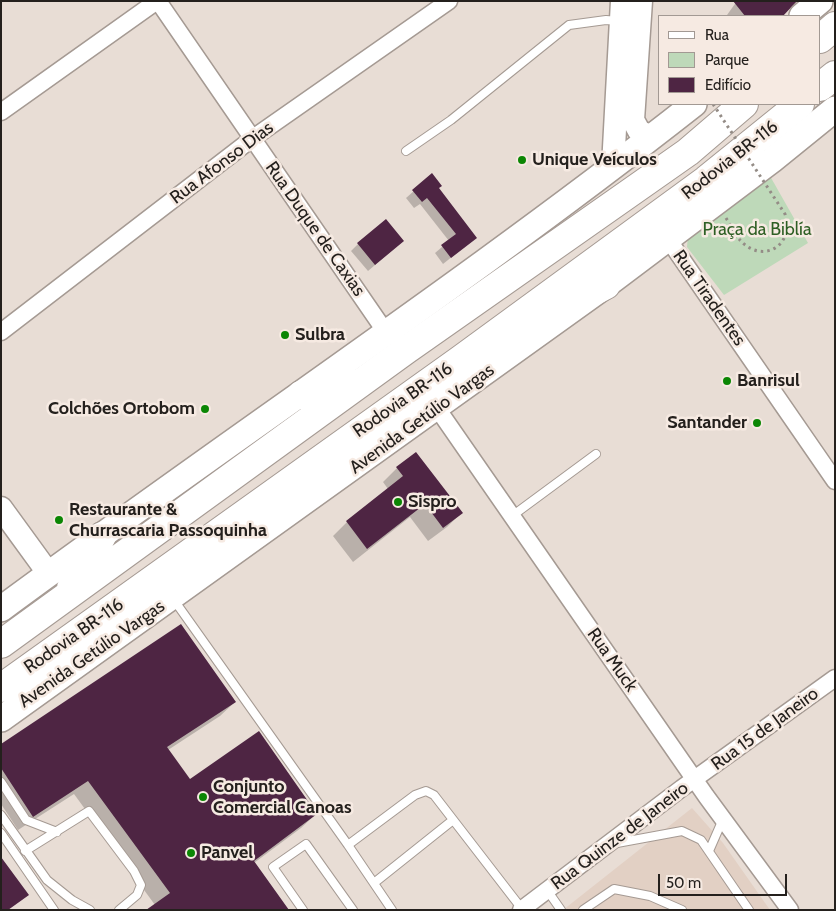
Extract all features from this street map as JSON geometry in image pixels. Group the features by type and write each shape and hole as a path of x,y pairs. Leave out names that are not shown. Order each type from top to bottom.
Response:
{"highway":[{"path":"821,38 835,26"},
{"path":"821,86 835,75"},
{"name":"Rodovia BR-116","path":"1,644 406,350 688,152 743,105"},
{"name":"Rodovia BR-116","path":"1,688 460,360 706,180 799,105"},
{"path":"301,395 323,393 338,386 660,154 675,149 688,152"},
{"path":"460,360 606,285"},
{"path":"64,599 102,536"}],"main road":[{"path":"803,15 820,1"},
{"path":"1,609 387,334 693,105"},
{"name":"Avenida Getúlio Vargas","path":"1,719 606,285 772,160 835,109"}],"street":[{"path":"1,112 158,1"},
{"name":"Rua Duque de Caxias","path":"158,1 387,334"},
{"name":"Rua Afonso Dias","path":"1,332 253,138 449,1"},
{"path":"641,1 633,120 639,131 651,137"},
{"path":"613,166 622,11"},
{"name":"Rua Tiradentes","path":"668,239 835,481"},
{"name":"Rua Muck","path":"437,408 723,819 790,910"},
{"path":"1,508 48,574"},
{"name":"Rua 15 de Janeiro","path":"696,779 835,678"},
{"name":"Rua Quinze de Janeiro","path":"522,909 696,779"}],"lane":[{"path":"406,151 451,120 569,25 606,20 622,11"},
{"path":"512,516 596,454"},
{"path":"172,598 392,910"},
{"path":"1,782 26,820 57,832"},
{"path":"348,845 414,796 426,791 434,796 522,909"},
{"path":"25,852 89,811 134,871 141,885 137,895 119,910"},
{"path":"1,815 25,852 47,880 72,900 90,910"},
{"path":"709,851 723,819"},
{"path":"374,883 453,820"},
{"path":"608,844 682,831 701,840 748,910"},
{"path":"1,833 54,910"},
{"path":"303,910 273,867 306,844 353,910"},
{"path":"583,910 614,888 650,896 682,910"},
{"path":"547,890 561,910"}],"path":[{"path":"714,105 785,214 788,223 787,232 783,240 771,251 753,251 739,239"}],"shaded area":[{"path":"692,808 723,843 770,910 563,910"}],"green space":[{"name":"Praça da Biblía","path":"770,176 808,243 724,295 687,247 688,235"}],"building":[{"path":"733,1 797,1 784,15 744,15"},
{"path":"432,173 442,186 439,188 477,238 451,258 441,245 456,234 427,198 422,202 412,190"},
{"path":"386,219 404,241 375,265 357,243"},
{"path":"416,452 463,513 443,528 425,504 367,549 346,521 403,476 396,467"},
{"name":"Conjunto Comercial Canoas","path":"181,624 236,702 167,747 190,779 259,731 317,814 254,861 289,910 146,910 170,893 88,781 33,817 1,768 1,744"},
{"path":"1,857 29,895 8,910 1,910"}],"place":[{"name":"Unique Veículos","path":"522,160"},
{"name":"Sulbra","path":"285,335"},
{"name":"Banrisul","path":"727,381"},
{"name":"Colchões Ortobom","path":"205,409"},
{"name":"Santander","path":"757,423"},
{"name":"Sispro","path":"398,502"},
{"name":"Restaurante & Churrascaria Passoquinha","path":"59,520"},
{"name":"Conjunto Comercial Canoas","path":"203,797"},
{"name":"Panvel","path":"191,853"}]}
